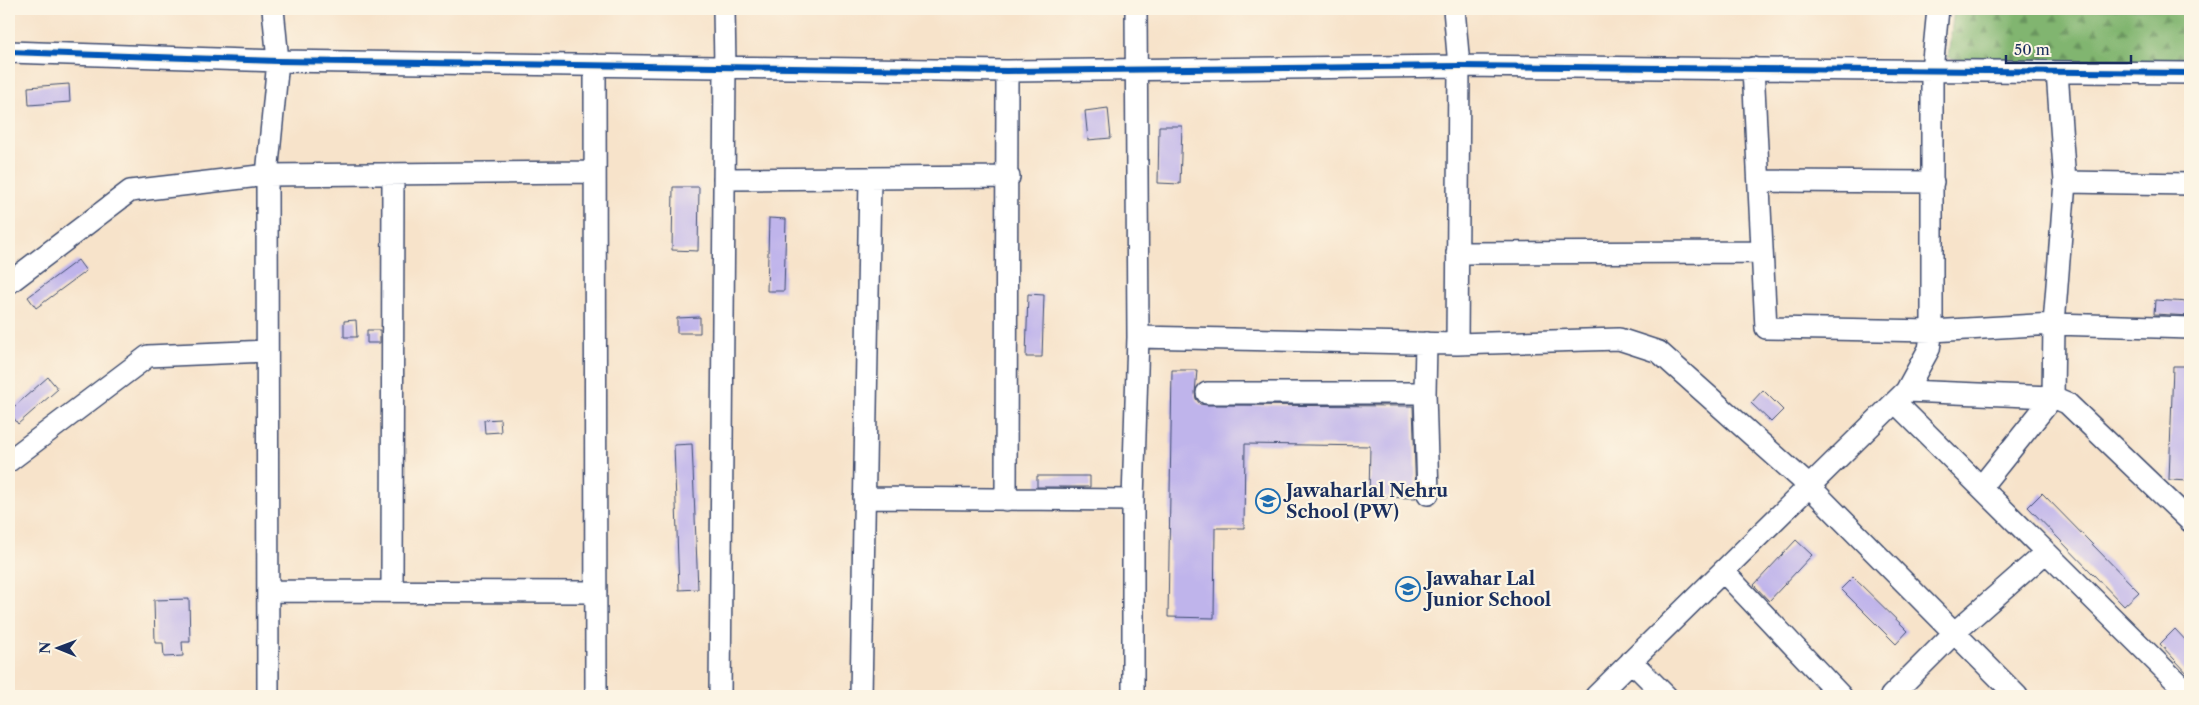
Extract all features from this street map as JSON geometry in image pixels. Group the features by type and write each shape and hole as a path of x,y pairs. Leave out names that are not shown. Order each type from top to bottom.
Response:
{"street":[{"path":"268,696 267,175 278,61 273,9"},
{"path":"720,696 724,9"},
{"path":"1133,696 1133,500 1138,337 1136,9"},
{"path":"1454,9 1459,66 1457,344"},
{"path":"1596,696 1901,396 1929,349 1932,332 1932,70 1938,9"},
{"path":"9,52 278,61 1007,70 1459,66 2190,73"},
{"path":"595,65 596,696"},
{"path":"1753,68 1766,328 1932,332 2054,324 2190,328"},
{"path":"1006,500 1007,70"},
{"path":"1981,487 2052,397 2054,324 2065,182 2056,72"},
{"path":"9,283 130,191 267,175 594,172"},
{"path":"392,591 393,174"},
{"path":"724,179 1008,177"},
{"path":"861,696 870,179"},
{"path":"1759,181 1933,182"},
{"path":"2065,182 2190,184"},
{"path":"1457,252 1762,252"},
{"path":"1138,337 1457,344 1619,339 1659,352 1809,486 2017,696"},
{"path":"1426,343 1428,494"},
{"path":"9,461 148,356 266,350"},
{"path":"1207,393 1426,392"},
{"path":"1901,396 2052,397 2066,404 2190,521"},
{"path":"1901,396 1981,487 2190,695"},
{"path":"864,498 1133,500"},
{"path":"1891,696 1954,633 2046,552"},
{"path":"1723,571 1841,696"},
{"path":"268,590 596,592"},
{"path":"1631,662 1666,696"}],"green space":[{"path":"1954,9 2190,9 2190,64 1969,63 1948,57"}],"building":[{"path":"69,84 70,102 29,105 28,87"},
{"path":"1108,108 1111,138 1088,140 1085,111"},
{"path":"1159,126 1182,126 1180,184 1158,183"},
{"path":"673,187 699,187 698,251 672,250"},
{"path":"769,218 786,219 784,291 767,291"},
{"path":"78,260 86,271 36,308 28,297"},
{"path":"1028,294 1044,295 1042,357 1026,357"},
{"path":"2155,300 2190,302 2190,316 2154,314"},
{"path":"700,317 700,333 677,333 677,318"},
{"path":"356,320 357,337 344,337 344,321"},
{"path":"367,330 380,330 380,343 367,343"},
{"path":"2173,366 2190,366 2190,481 2169,480"},
{"path":"1172,370 1197,370 1195,393 1196,399 1200,404 1413,406 1416,498 1369,497 1370,446 1245,444 1244,528 1215,528 1214,618 1168,617"},
{"path":"48,377 58,389 18,424 9,411"},
{"path":"1763,390 1783,410 1771,422 1751,403"},
{"path":"500,419 501,432 485,433 484,420"},
{"path":"692,444 698,589 679,590 674,445"},
{"path":"1037,476 1090,476 1090,487 1037,487"},
{"path":"2042,493 2139,592 2124,606 2028,507"},
{"path":"1796,540 1812,555 1769,601 1754,585"},
{"path":"1853,577 1908,631 1896,644 1841,589"},
{"path":"189,599 190,642 182,642 183,656 164,657 163,643 155,643 154,600"},
{"path":"2175,629 2190,645 2190,676 2160,644"}],"cycle path":[{"path":"9,52 278,61 1007,71 1459,66 2190,73"}],"place":[{"name":"Jawaharlal Nehru School (PW)","path":"1268,501"},
{"name":"Jawahar Lal Junior School","path":"1408,589"}]}
